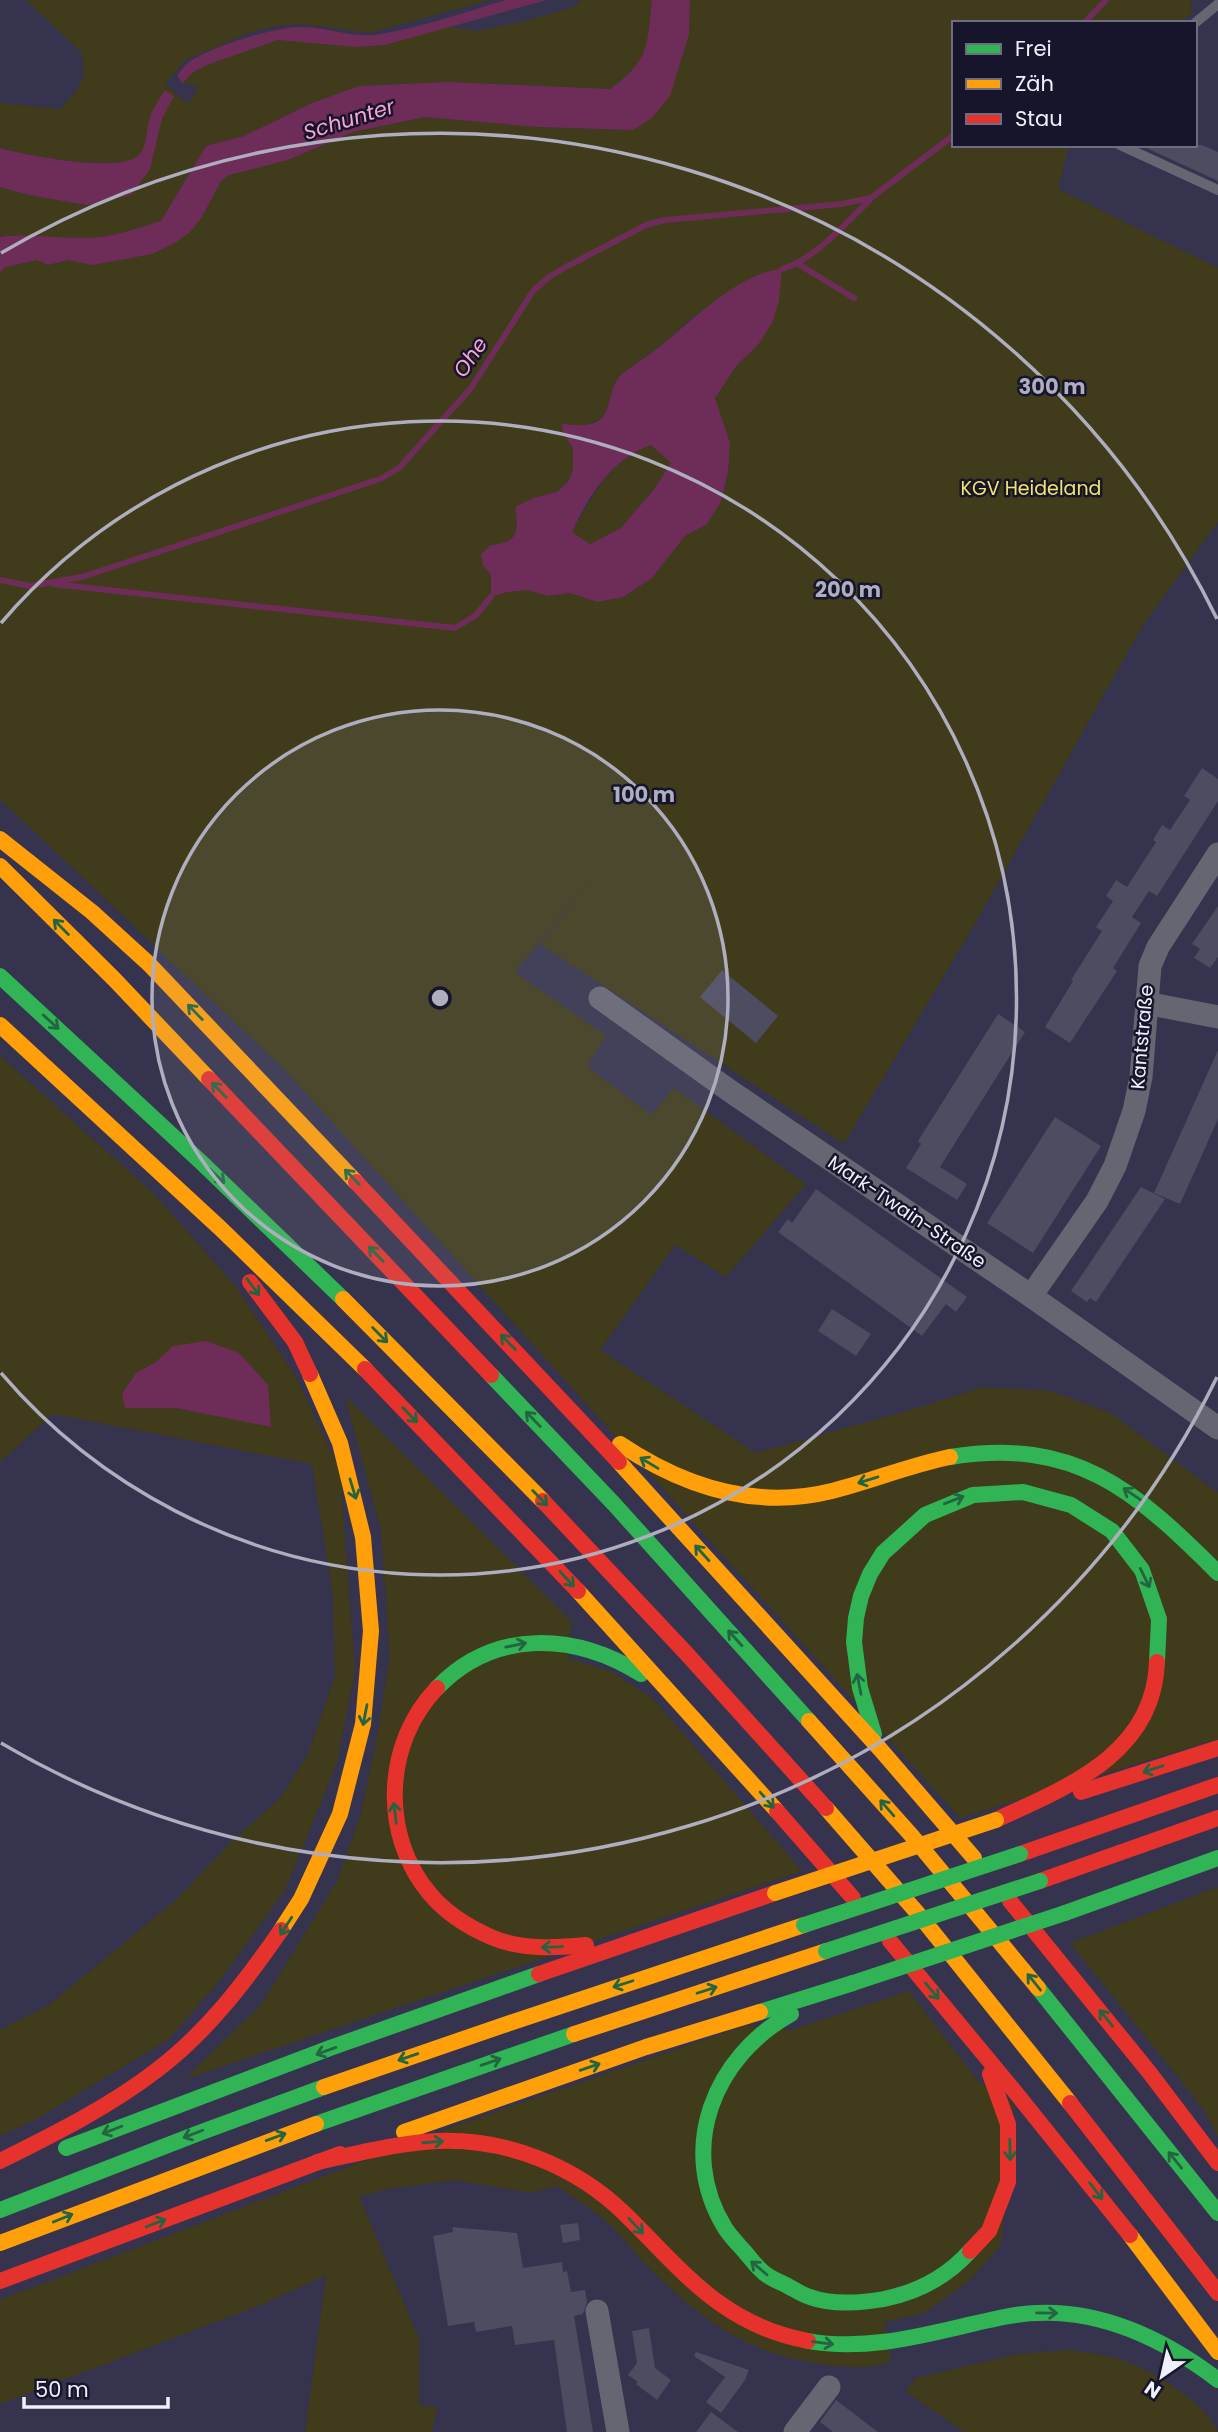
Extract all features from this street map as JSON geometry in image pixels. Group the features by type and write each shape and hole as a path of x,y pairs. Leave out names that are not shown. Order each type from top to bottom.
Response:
{"highway":[{"path":"0,839 92,912 149,964 555,1392 880,1749 1033,1928 1149,2071 1218,2162"},
{"path":"0,866 124,990 651,1545 918,1842 1218,2213"},
{"path":"0,976 118,1082 373,1328 575,1533 698,1665 879,1868 1218,2293"},
{"path":"0,1025 347,1351 528,1536 723,1749 976,2043 1130,2235 1218,2353"},
{"path":"0,2161 113,2099 177,2054 213,2018 271,1949 297,1907 331,1835 351,1778 368,1702 372,1643 370,1581 358,1506 333,1423 299,1349 240,1269 149,1163"},
{"path":"555,1392 621,1445 651,1465 683,1481 730,1494 775,1498 810,1495 843,1488 928,1462 983,1452 1008,1452 1058,1460 1095,1473 1131,1492 1153,1508 1218,1573"},
{"path":"880,1749 862,1701 854,1649 855,1626 867,1579 894,1539 912,1523 954,1499 1001,1490 1037,1493 1071,1504 1092,1516 1128,1548 1152,1590 1161,1637 1156,1685 1136,1729 1121,1748 1103,1764 1083,1778 996,1820"},
{"path":"644,1937 540,1948 494,1939 455,1919 424,1888 408,1860 398,1832 394,1803 395,1773 406,1734 426,1700 439,1685 462,1667 508,1647 547,1642 587,1647 623,1662 657,1687 723,1749"},
{"path":"0,2174 188,2100 644,1937 1218,1748"},
{"path":"0,2210 122,2161 374,2068 1020,1854 1218,1785"},
{"path":"0,2243 148,2184 376,2102 1040,1881 1218,1818"},
{"path":"0,2281 317,2162 646,2047 1065,1913 1218,1858"},
{"path":"1182,1871 1218,1865"},
{"path":"853,1983 781,2018 747,2044 722,2078 708,2117 704,2138 705,2170 712,2201 720,2220 731,2238 752,2262 777,2282 796,2292 836,2303 878,2303 899,2299 919,2292 954,2270 982,2241 993,2223 1004,2194 1010,2164 1010,2143 1002,2103 976,2043"},
{"path":"1149,2071 1213,2128"},
{"path":"317,2162 440,2141 490,2144 538,2158 561,2168 603,2195 622,2211 688,2281 709,2298 755,2325 805,2341 830,2344 881,2343 1009,2315 1063,2314 1090,2317 1141,2332 1182,2352 1218,2379"}],"street":[{"name":"Kantstraße","path":"1031,1296 1097,1200 1115,1166 1134,1111 1141,1077 1150,966 1153,957 1218,854"},
{"name":"Mark-Twain-Straße","path":"600,998 730,1091 1217,1426"},
{"path":"1146,1003 1218,1017"},
{"path":"597,2311 618,2432"},
{"path":"795,2432 829,2387"}],"lane":[{"path":"1197,21 1218,4"},
{"path":"1124,147 1218,190"}],"green space":[{"path":"26,0 491,0 369,33 302,24 251,32 186,60 165,84 188,104 198,88 182,83 195,71 278,40 369,47 449,27 476,31 517,23 571,8 582,0 652,0 647,41 640,60 610,89 448,82 359,86 312,103 244,136 206,146 161,221 96,238 0,237 0,187 29,195 131,161 98,163 65,160 0,148 0,103 60,109 77,90 84,76 82,53"},
{"name":"KGV Heideland","path":"690,0 1191,0 1192,13 1182,21 952,21 952,147 1068,147 1058,189 1218,268 1218,522 1143,625 977,920 844,1144 540,944 591,879 515,972 606,1036 587,1066 651,1115 674,1088 806,1184 726,1277 675,1245 600,1350 756,1453 982,1387 1051,1391 1111,1413 1218,1493 1218,1739 960,1818 285,1070 0,799 0,272 6,267 37,260 48,265 68,260 92,265 202,217 221,181 229,175 288,160 353,132 425,117 537,127 633,130 689,34","holes":["769,270 758,345 737,365 715,398 730,443 728,472 721,502 707,524 685,536 652,578 623,597 597,602 570,593 548,596 528,590 491,597 491,545 504,544 512,538 533,498 557,492 568,482 573,471 573,448 563,433 603,418 619,377 729,291"]},
{"path":"651,445 672,463 621,528 590,544 572,532 595,492 613,470 624,460"},
{"path":"0,1056 154,1194 237,1288 296,1377 340,1472 355,1671 337,1763 285,1890 221,1979 169,2039 35,2120 0,2136 0,2030 49,2005 177,1899 229,1844 281,1797 308,1754 335,1675 333,1596 312,1464 53,1414 0,1462"},
{"path":"345,1396 572,1622 568,1658 612,1672 653,1699 802,1871 185,2079 261,2005 337,1881 361,1814 378,1732 390,1654 381,1531"},
{"path":"1218,1887 1218,2137 1202,2107 1070,1943"},
{"path":"909,1991 978,2081 1014,2104 1001,2245 968,2282 924,2313 884,2322 891,2362 868,2367 827,2365 771,2352 724,2330 703,2316 641,2260 613,2228 557,2186 531,2193 454,2180 388,2189 359,2197 419,2338 419,2404 438,2408 431,2432 305,2432 326,2275 266,2303 0,2404 0,2300 461,2124 747,2025 792,2030"},
{"path":"1071,2350 1119,2359 1147,2371 1201,2408 1218,2432 964,2432 905,2391 916,2378 1017,2354"}],"water":[{"path":"506,0 547,0 385,45 356,47 278,40 207,65 195,71 182,83 177,75 188,63 210,51 275,30 301,27 361,35 381,34"},
{"name":"Schunter","path":"652,0 690,0 689,34 670,96 652,118 633,130 537,127 425,117 353,132 288,160 229,175 221,181 202,217 190,232 152,254 92,265 68,260 48,265 37,260 6,267 0,272 0,237 96,238 161,221 206,146 244,136 312,103 359,86 448,82 610,89 633,70 640,60 647,41"},
{"path":"165,90 174,96 162,119 150,169 131,195 87,205 0,187 0,148 30,155 94,163 114,163 139,155 144,146 151,114"},
{"path":"782,269 779,301 772,323 758,345 737,365 715,398 730,443 728,472 721,502 707,524 685,536 652,578 623,597 597,602 570,593 548,596 528,590 491,597 491,575 483,565 481,554 491,545 507,542 515,534 515,507 533,498 557,492 568,482 573,470 573,448 563,433 562,424 595,423 606,413 619,377 716,300 749,279","holes":["651,445 671,463 655,488 621,528 590,544 572,532 594,492 624,459"]},
{"path":"206,1341 239,1353 268,1385 271,1427 176,1408 125,1408 122,1394 136,1373 156,1362 173,1346"}],"building":[{"path":"1202,145 1218,152 1218,181 1144,147"},
{"path":"1202,768 1218,779 1218,801 1157,896 1149,891 1132,917 1141,923 1113,968 1117,971 1070,1043 1045,1027 1102,931 1096,927 1113,901 1106,896 1116,880 1127,887 1156,842 1153,840 1162,825 1170,830 1190,800 1184,796"},
{"path":"1218,906 1218,957 1210,968 1194,958 1200,949 1192,944"},
{"path":"722,970 778,1016 756,1043 700,997"},
{"path":"998,1014 1025,1032 940,1167 967,1184 957,1200 906,1168 921,1144 918,1141"},
{"path":"1218,1050 1218,1119 1180,1204 1154,1193"},
{"path":"1055,1117 1101,1146 1033,1253 987,1223"},
{"path":"1141,1187 1165,1199 1096,1302 1090,1298 1087,1302 1071,1291"},
{"path":"816,1189 967,1297 956,1312 946,1304 922,1336 778,1232 788,1219 792,1223"},
{"path":"832,1309 871,1334 856,1356 818,1331"},
{"path":"578,2223 580,2240 563,2243 560,2225"},
{"path":"452,2227 517,2233 523,2268 562,2262 563,2272 567,2271 571,2292 585,2290 587,2302 583,2314 574,2316 593,2432 567,2432 554,2340 515,2345 512,2326 476,2332 474,2322 448,2326 433,2236 453,2232"},
{"path":"649,2328 655,2368 671,2380 657,2400 628,2375 637,2363 632,2331"},
{"path":"696,2352 749,2370 745,2380 721,2413 706,2402 725,2377 694,2356"},
{"path":"836,2400 878,2432 833,2432 820,2422"},
{"path":"711,2412 738,2432 696,2432"}],"waterway":[{"name":"Ohe","path":"1086,21 1106,0"},
{"name":"Ohe","path":"0,580 30,586 82,577 380,479 399,468 471,388 533,291 549,277 646,225 665,220 841,204 871,198 952,137"},
{"path":"782,269 818,249 870,200"},
{"path":"798,264 854,298"},
{"path":"53,584 455,628 475,616 491,597"}],"traffic: fast":[{"path":"0,976 202,1163 343,1299"},
{"path":"491,1375 614,1504 809,1721"},
{"path":"950,1457 994,1453 1033,1455 1068,1463 1100,1476 1159,1517 1218,1573"},
{"path":"874,1734 860,1688 854,1642 861,1596 870,1574 883,1553 925,1515 973,1495 1023,1492 1071,1505 1112,1531 1142,1570 1159,1619 1157,1662"},
{"path":"437,1688 460,1668 484,1655 510,1646 536,1643 589,1650 616,1660 641,1674"},
{"path":"804,1925 1020,1854"},
{"path":"1065,1913 1218,1858"},
{"path":"826,1951 1040,1881"},
{"path":"853,1983 1065,1913"},
{"path":"66,2148 330,2048 539,1974"},
{"path":"760,2012 853,1983"},
{"path":"1038,1988 1218,2213"},
{"path":"791,2014 764,2032 742,2054 724,2079 711,2107 704,2136 704,2167 711,2198 729,2234 768,2276 807,2296 837,2302 875,2300 908,2292 941,2276 970,2251"},
{"path":"316,2124 574,2034"},
{"path":"0,2210 324,2087"},
{"path":"808,2341 833,2344 882,2342 1004,2317 1062,2313 1117,2325 1144,2335 1170,2348 1218,2380"}],"traffic: slow":[{"path":"0,839 92,912 149,964 356,1182"},
{"path":"0,866 115,980 209,1079"},
{"path":"0,1025 220,1228 365,1369"},
{"path":"343,1299 543,1501"},
{"path":"281,1930 301,1899 340,1814 363,1724 371,1631 363,1537 340,1443 310,1374"},
{"path":"620,1444 644,1459 695,1483 721,1491 775,1498 832,1491 950,1457"},
{"path":"619,1462 880,1749 974,1858"},
{"path":"578,1591 777,1811"},
{"path":"809,1721 912,1836 1038,1988"},
{"path":"826,1808 920,1916 1070,2103"},
{"path":"775,1893 996,1820"},
{"path":"324,2087 804,1925"},
{"path":"574,2034 826,1951"},
{"path":"404,2132 646,2047 760,2012"},
{"path":"0,2243 316,2124"},
{"path":"1130,2235 1218,2352"}],"traffic: jam":[{"path":"209,1079 491,1375"},
{"path":"356,1182 619,1462"},
{"path":"250,1282 295,1342 310,1374"},
{"path":"365,1369 578,1591"},
{"path":"543,1501 686,1653 826,1808"},
{"path":"996,1820 1077,1780 1123,1744 1141,1721 1152,1694 1157,1662"},
{"path":"437,1688 419,1710 398,1762 396,1817 403,1845 414,1870 430,1894 443,1907 466,1924 491,1937 526,1946 586,1945"},
{"path":"1081,1792 1218,1748"},
{"path":"1020,1854 1218,1785"},
{"path":"777,1811 853,1898"},
{"path":"1040,1881 1218,1818"},
{"path":"539,1974 775,1893"},
{"path":"1010,1901 1149,2072 1218,2163"},
{"path":"0,2161 100,2108 157,2070 193,2039 225,2005 281,1930"},
{"path":"890,1941 1130,2235"},
{"path":"970,2251 989,2231 1008,2182 1008,2124 990,2074"},
{"path":"1070,2103 1218,2293"},
{"path":"317,2162 392,2146 437,2141 489,2144 539,2158 585,2182 606,2197 686,2275 728,2309 778,2333 808,2341"},
{"path":"0,2281 340,2154"}]}
